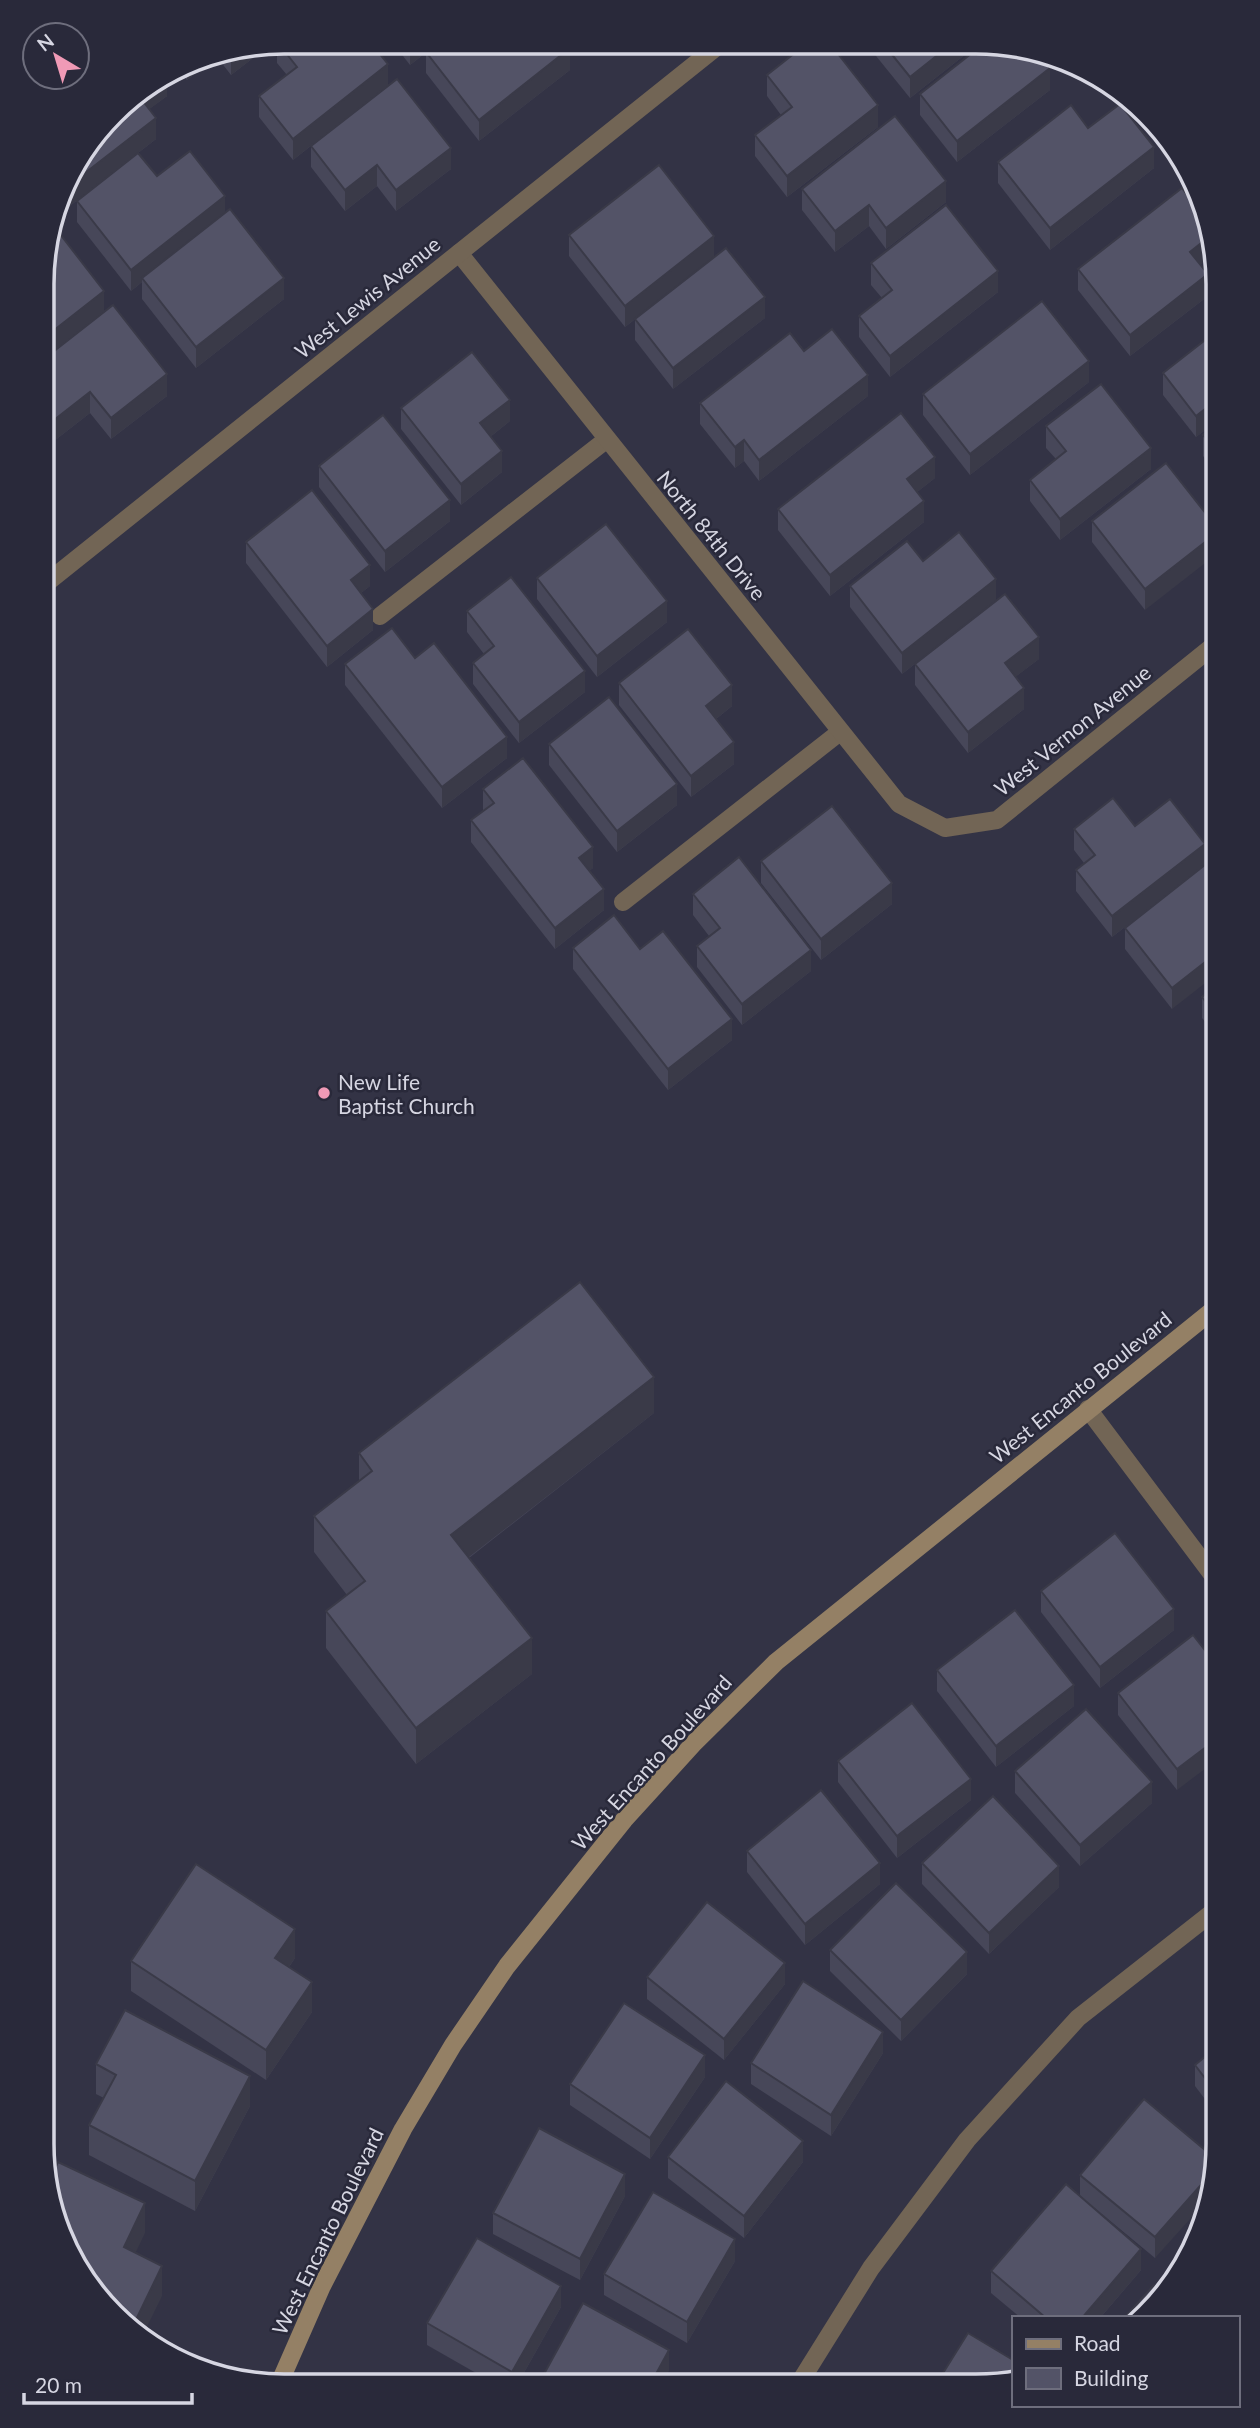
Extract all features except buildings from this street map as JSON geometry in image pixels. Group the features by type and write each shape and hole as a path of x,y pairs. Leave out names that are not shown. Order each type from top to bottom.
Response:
{"street":[{"name":"West Lewis Avenue","path":"54,577 708,54"},
{"name":"North 84th Drive","path":"458,253 899,804 944,828"},
{"path":"380,616 606,440"},
{"name":"West Vernon Avenue","path":"944,828 997,820 1206,652"},
{"path":"623,902 841,732"},
{"name":"West Encanto Boulevard","path":"283,2374 328,2274 402,2129 453,2045 507,1966 624,1820 695,1742 775,1662 1205,1316"},
{"path":"1088,1409 1205,1565"},
{"path":"805,2374 871,2268 967,2140 1078,2018 1205,1917"}],"place":[{"name":"New Life Baptist Church","path":"324,1093"}]}
